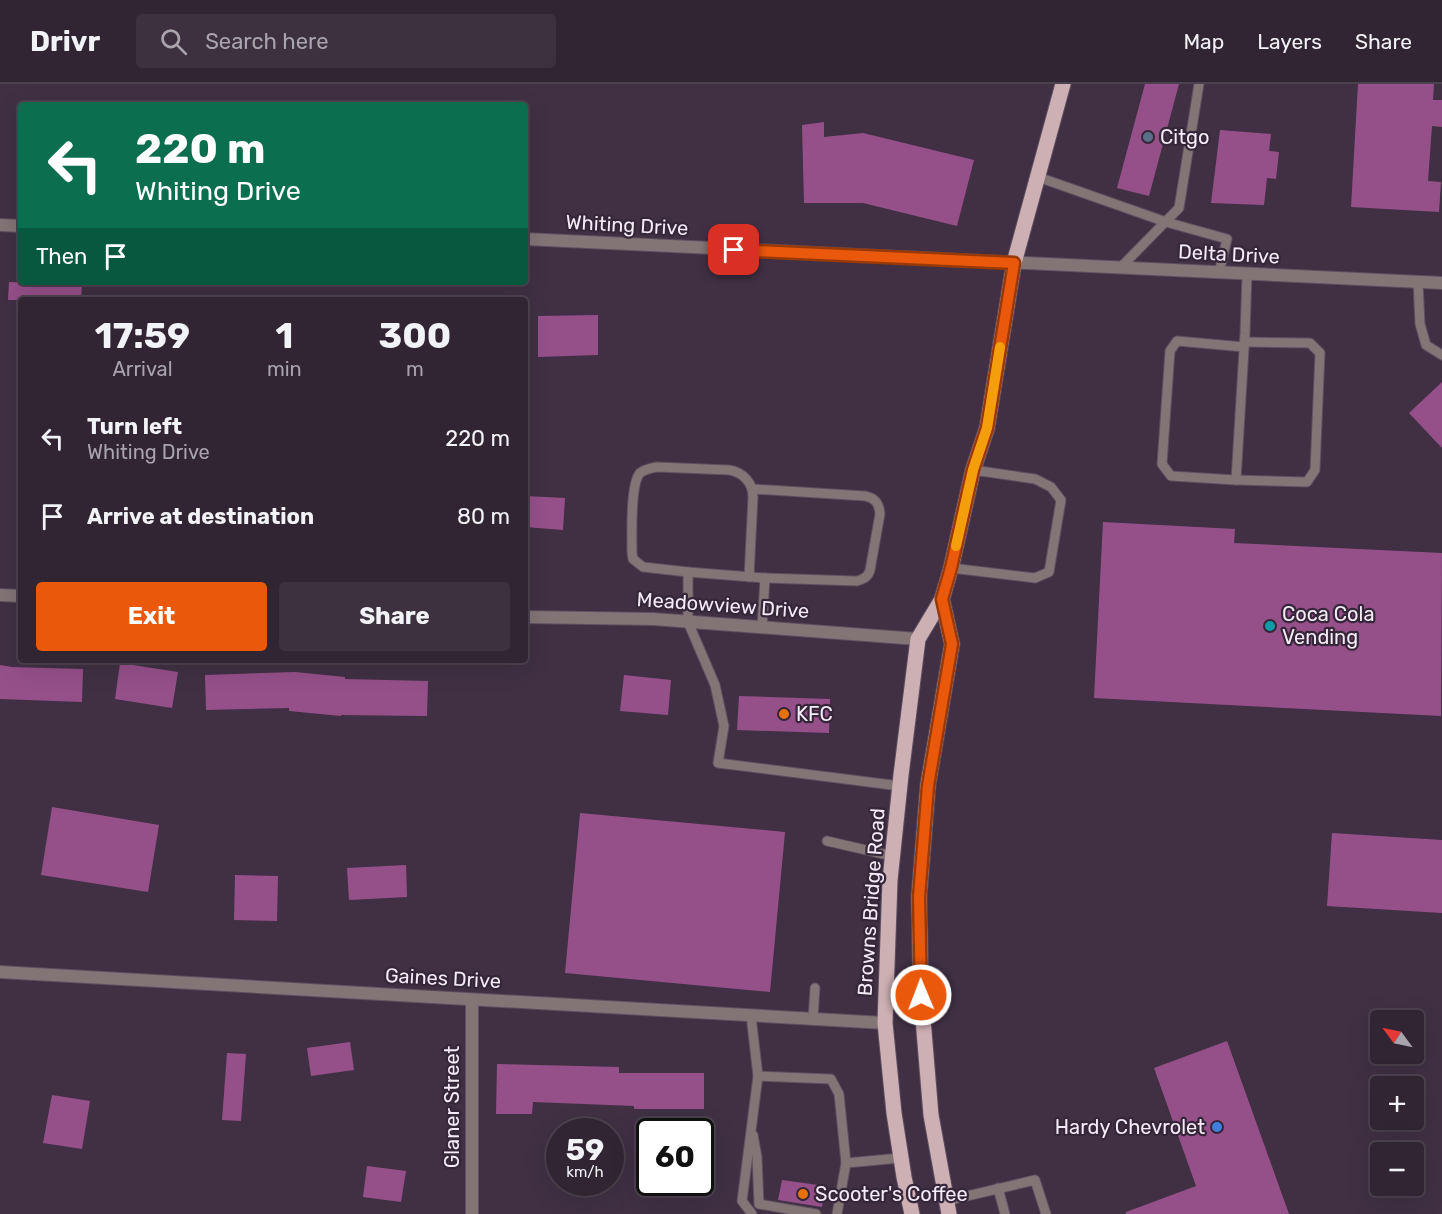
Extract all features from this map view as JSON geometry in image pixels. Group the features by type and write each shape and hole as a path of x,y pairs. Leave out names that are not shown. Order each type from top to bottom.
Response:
{"main road":[{"name":"Browns Bridge Road","path":"912,1214 901,1158 885,1023 892,856 918,639 942,599 951,568 973,470 987,428 1014,263 1063,84"},
{"name":"Browns Bridge Road","path":"942,599 952,644 928,786 919,897 921,995 931,1115 948,1208"}],"street":[{"path":"0,225 18,226"},
{"name":"Whiting Drive","path":"528,239 1014,263"},
{"name":"Delta Drive","path":"1014,263 1442,284"},
{"path":"0,595 18,596"},
{"name":"Meadowview Drive","path":"528,617 653,619 918,639"},
{"name":"Gaines Drive","path":"0,972 885,1023"},
{"name":"Glaner Street","path":"472,1000 472,1214"}],"lane":[{"path":"1120,268 1179,208 1199,84"},
{"path":"1038,177 1166,222 1227,239 1219,273"},
{"path":"1236,480 1247,274"},
{"path":"1418,282 1420,324 1426,345 1442,355"},
{"path":"1177,341 1244,344 1310,343 1320,353 1315,470 1307,482 1236,480 1171,476 1162,464 1170,351 1177,341"},
{"path":"749,577 753,489 744,477 736,471 729,470 657,467 640,473 634,485 632,553 633,559 643,567 688,572 749,577 765,578 864,580 870,570 880,514 876,501 865,496 753,489"},
{"path":"951,568 1035,578 1049,572 1061,500 1051,487 1035,479 973,470"},
{"path":"688,572 688,622 715,685 724,726 718,763 900,786"},
{"path":"762,627 765,578"},
{"path":"827,840 892,856"},
{"path":"813,1019 815,988"},
{"path":"751,1016 758,1076 742,1201 752,1214"},
{"path":"758,1076 831,1079 839,1094 846,1163 837,1214"},
{"path":"752,1124 757,1157 759,1204 816,1214"},
{"path":"846,1163 901,1158"},
{"path":"948,1208 998,1188 1035,1180 1046,1214"},
{"path":"998,1188 1005,1214"}],"building":[{"name":"Citgo","path":"1145,84 1179,84 1149,196 1117,188"},
{"path":"1358,84 1434,84 1433,100 1442,100 1442,127 1432,126 1428,181 1441,182 1439,212 1351,207"},
{"path":"824,122 824,137 863,133 974,160 957,226 863,203 804,203 802,125"},
{"path":"1220,130 1271,134 1269,151 1279,152 1276,179 1267,178 1264,205 1211,203"},
{"path":"9,282 18,282 18,285 82,285 81,297 18,297 18,300 8,300"},
{"path":"598,315 598,355 538,357 538,316"},
{"path":"1442,382 1442,448 1409,413"},
{"path":"528,496 565,498 563,530 528,527"},
{"name":"Coca Cola Vending","path":"1103,522 1235,529 1234,543 1442,553 1441,716 1094,698"},
{"path":"120,663 178,672 172,708 115,699"},
{"path":"0,665 83,669 82,702 0,699"},
{"path":"295,672 345,677 345,679 428,681 427,716 341,716 289,711 289,708 206,710 205,675"},
{"path":"624,675 671,680 668,715 620,711"},
{"name":"KFC","path":"739,696 830,699 829,733 737,730"},
{"path":"52,807 159,825 148,892 41,875"},
{"path":"580,813 785,832 770,992 565,973"},
{"path":"1332,833 1442,840 1442,913 1327,906"},
{"path":"406,865 407,897 349,900 347,868"},
{"path":"235,875 278,876 277,921 234,920"},
{"name":"Hardy Chevrolet","path":"1227,1041 1289,1214 1126,1214 1126,1212 1196,1186 1154,1068"},
{"path":"350,1042 354,1070 311,1076 307,1048"},
{"path":"227,1053 246,1054 241,1121 222,1120"},
{"path":"497,1064 619,1067 619,1073 704,1073 704,1109 634,1109 634,1106 533,1102 532,1114 496,1114"},
{"path":"52,1095 90,1101 82,1149 43,1143"},
{"path":"367,1166 406,1171 401,1202 363,1197"},
{"path":"782,1180 825,1186 822,1207 778,1200"}],"slow traffic":[{"path":"956,546 973,470 987,428 1000,347"}],"place":[{"name":"Citgo","path":"1148,137"},
{"name":"Coca Cola Vending","path":"1270,626"},
{"name":"KFC","path":"784,714"},
{"name":"Hardy Chevrolet","path":"1217,1127"},
{"name":"Scooter's Coffee","path":"803,1194"}],"route":[{"path":"734,250 1014,263 987,428 973,470 942,599 952,644 928,786 919,897 921,995"}]}
